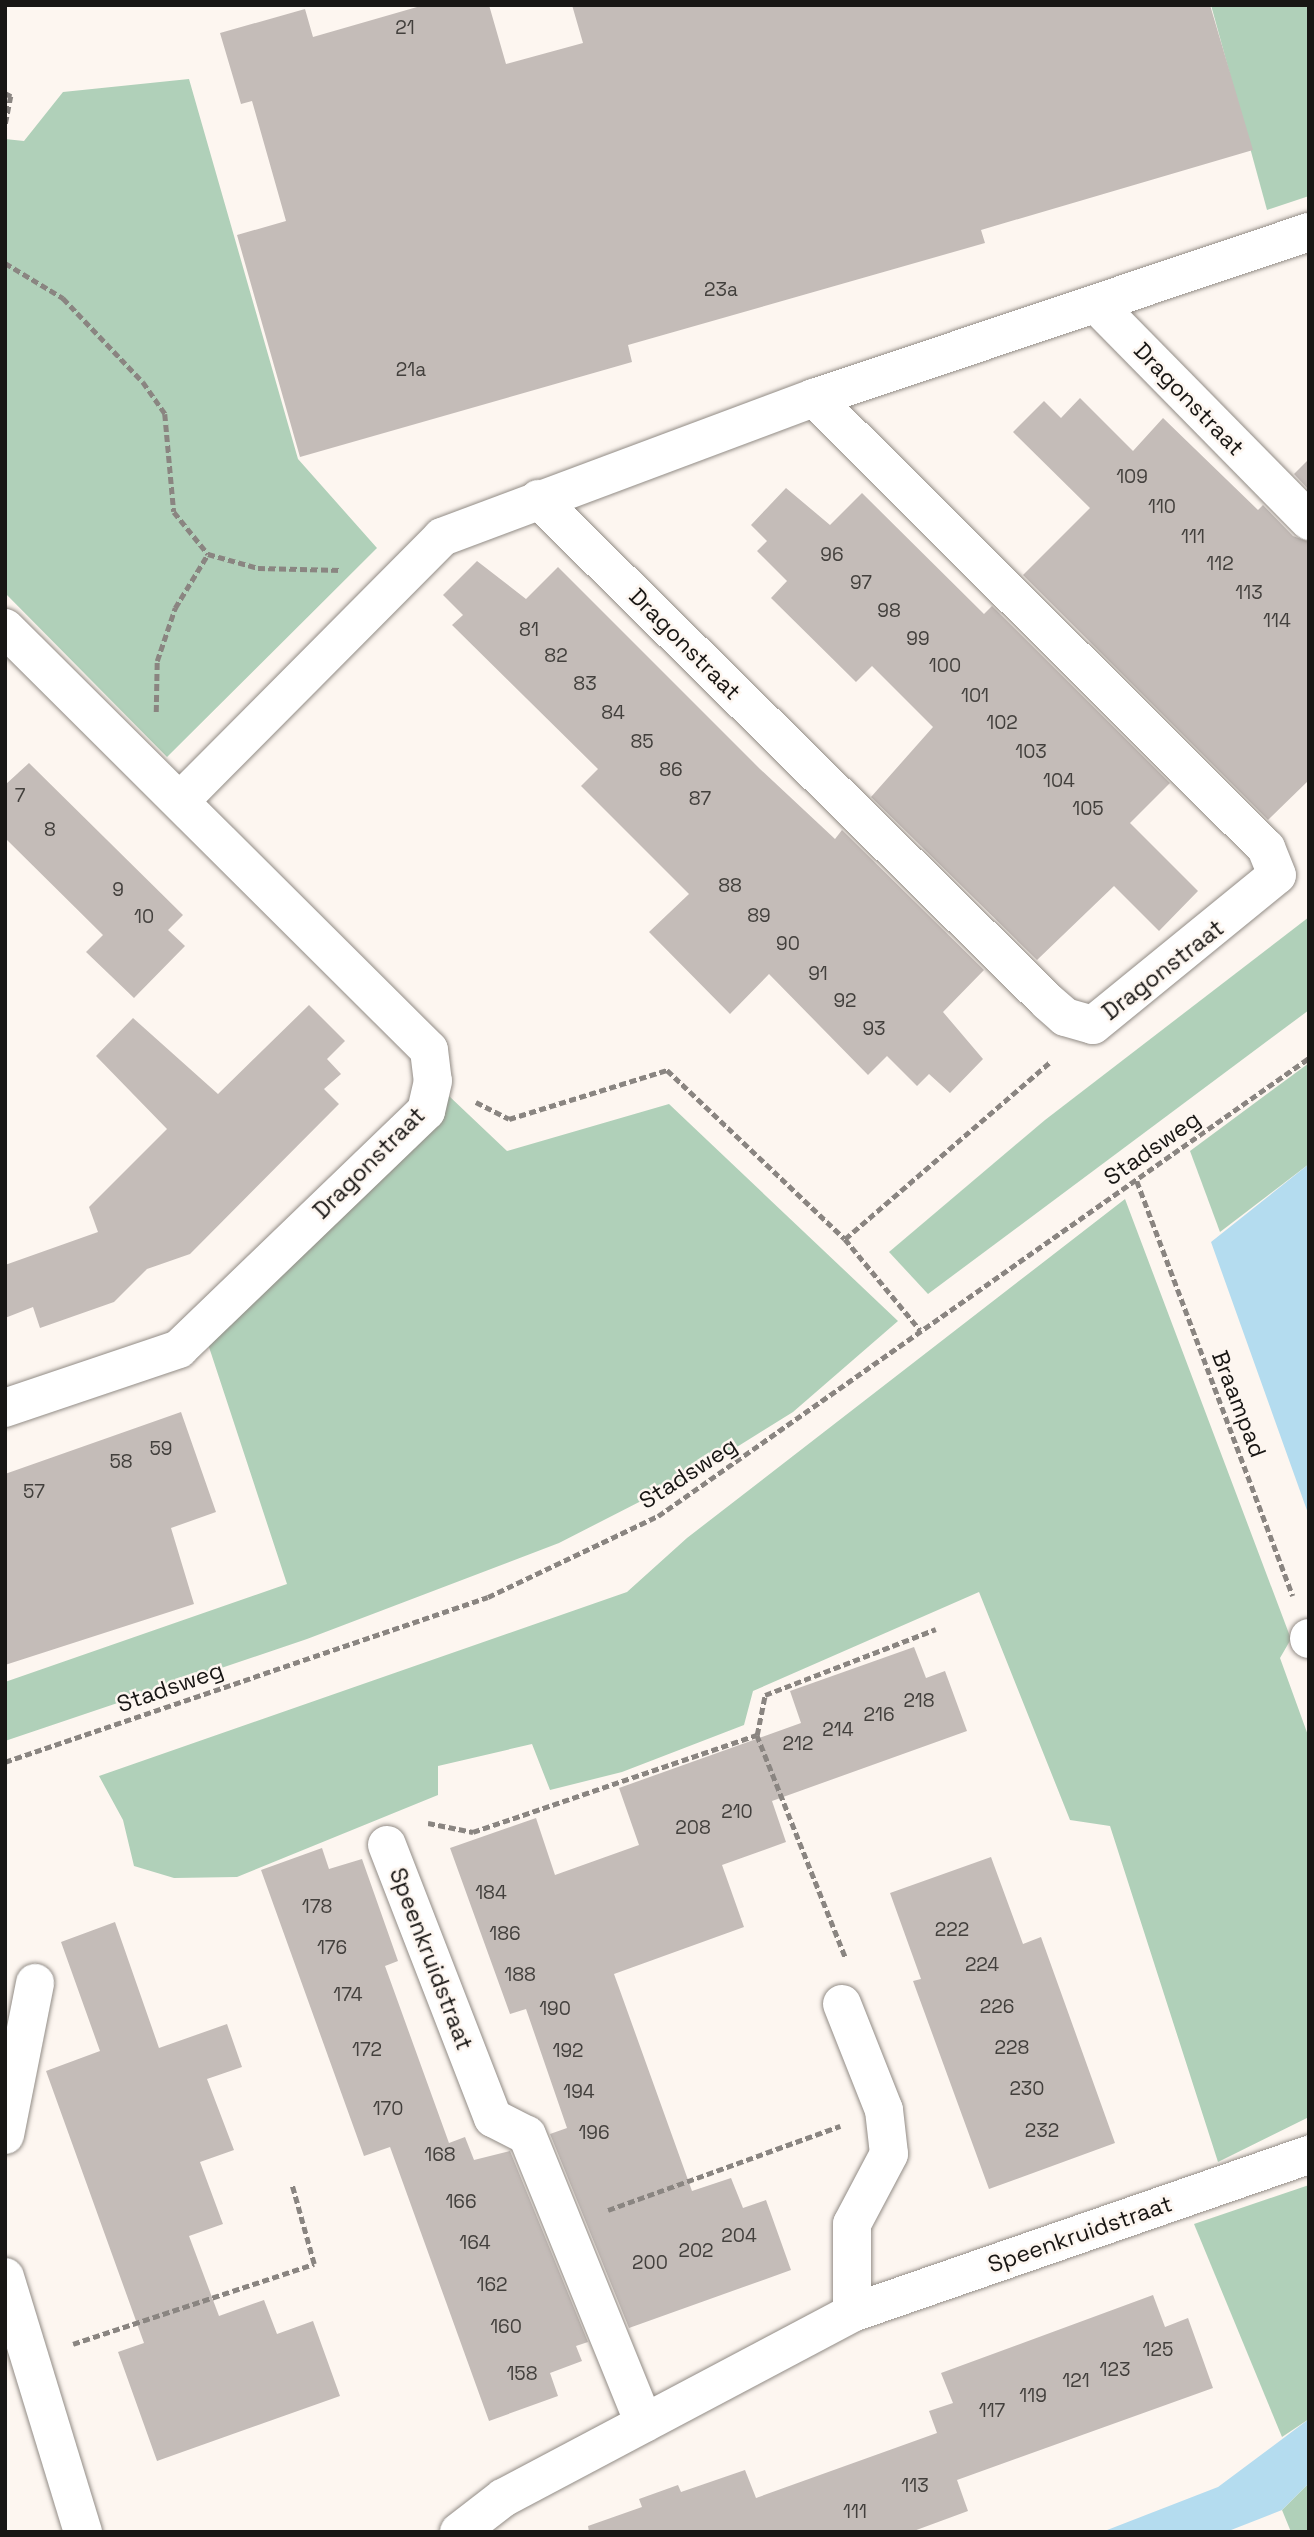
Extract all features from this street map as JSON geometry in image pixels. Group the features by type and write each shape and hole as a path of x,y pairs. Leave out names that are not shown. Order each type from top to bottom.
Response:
{"street":[{"path":"180,801 442,537 814,398 1099,307 1309,232"},
{"name":"Dragonstraat","path":"1099,307 1309,521"},
{"name":"Dragonstraat","path":"538,499 1048,1002 1065,1017 1093,1025 1277,875 1266,848 814,398"},
{"name":"Dragonstraat","path":"5,628 429,1050 433,1082 426,1111 179,1349 5,1408"},
{"name":"Speenkruidstraat","path":"387,1845 493,2118 527,2135 643,2423"},
{"path":"5,2135 35,1983"},
{"path":"842,2004 884,2110 889,2154 852,2224 852,2313"},
{"name":"Speenkruidstraat","path":"459,2532 503,2498 852,2313 1309,2155"},
{"path":"5,2277 83,2532"}],"path":[{"path":"5,93 11,96 5,128"},
{"path":"5,263 63,298 143,382 165,414 174,512 208,554 258,568 408,571"},
{"path":"159,725 157,660 176,608 208,554"},
{"path":"845,1240 1093,1025"},
{"name":"Stadsweg","path":"5,1762 547,1573 710,1483 920,1330 1309,1058"},
{"path":"433,1082 509,1119 667,1070 845,1240 920,1330"},
{"name":"Braampad","path":"1136,1181 1309,1638"},
{"path":"842,2004 848,1965 757,1735 765,1695 936,1629"},
{"name":"Speenkruidstraat","path":"387,1845 434,1820 473,1832 757,1735"},
{"path":"564,2226 884,2110"},
{"path":"31,2358 314,2264 292,2185"}],"green space":[{"path":"1211,5 1309,5 1309,196 1267,210"},
{"path":"189,79 298,459 377,548 167,757 5,593 5,139 24,141 63,92"},
{"path":"1309,917 1309,1010 928,1294 889,1252 1045,1120"},
{"path":"1309,1063 1309,1164 1220,1232 1190,1151"},
{"path":"449,1096 507,1151 669,1104 898,1321 793,1412 692,1475 559,1543 307,1639 5,1741 5,1682 287,1584 208,1344"},
{"path":"1125,1199 1291,1639 1280,1658 1309,1738 1309,2117 1218,2162 1110,1826 1070,1820 979,1592 753,1691 744,1725 622,1772 550,1790 532,1744 438,1766 438,1795 237,1877 174,1878 134,1866 123,1820 99,1776 627,1592 687,1538"},
{"path":"1309,2185 1309,2419 1282,2437 1194,2224"},
{"path":"1309,2483 1309,2532 1291,2532 1282,2510"}],"water":[{"path":"1309,1164 1308,1367 1309,1516 1211,1242"},
{"path":"1309,2419 1309,2483 1282,2510 1226,2532 1102,2532 1218,2487"}],"building":[{"path":"424,5 489,5 506,64 583,43 572,5 1210,5 1253,150 981,230 985,243 628,345 632,362 300,457 237,235 286,221 252,101 241,104 220,33 305,9 313,37"},
{"path":"1080,398 1133,451 1163,418 1258,510 1263,505 1293,536 1309,542 1309,780 1268,820 1023,575 1090,508 1013,432 1044,401 1061,418"},
{"path":"1309,459 1309,490 1294,474"},
{"path":"786,488 830,525 862,493 984,614 992,606 1170,783 1130,823 1198,891 1159,931 1114,886 1037,960 871,797 933,727 872,666 856,682 771,598 787,581 757,551 767,541 751,525"},
{"path":"477,561 526,599 558,567 760,769 835,839 842,830 984,970 943,1012 983,1059 950,1093 929,1074 917,1086 887,1056 868,1075 769,974 730,1014 649,932 689,894 581,786 598,769 452,625 463,615 443,595"},
{"path":"29,763 183,915 168,930 185,946 134,998 86,952 103,935 5,838 5,785"},
{"path":"309,1005 345,1041 327,1059 341,1074 324,1089 339,1104 190,1254 147,1269 114,1302 40,1328 33,1307 5,1318 5,1265 98,1232 89,1207 167,1129 96,1056 133,1018 218,1094"},
{"path":"181,1412 216,1512 171,1528 194,1604 5,1665 5,1474"},
{"path":"914,1647 926,1678 945,1671 967,1731 772,1801 786,1842 722,1865 744,1927 614,1974 692,2191 731,2178 743,2208 766,2200 791,2270 629,2328 550,2134 567,2128 526,2009 510,2014 450,1848 536,1818 555,1875 639,1845 619,1788 801,1723 790,1691"},
{"path":"322,1848 329,1869 362,1859 398,1961 385,1966 449,2143 465,2137 474,2160 510,2151 588,2342 576,2346 582,2361 550,2373 558,2396 489,2421 390,2147 364,2156 261,1870"},
{"path":"991,1857 1023,1944 1041,1937 1115,2143 989,2189 913,1981 921,1979 890,1893"},
{"path":"115,1922 159,2048 227,2024 242,2067 207,2079 234,2150 200,2162 223,2224 189,2236 219,2316 264,2300 277,2334 313,2321 340,2396 157,2461 118,2352 144,2343 46,2071 100,2051 61,1942"},
{"path":"1153,2295 1165,2327 1188,2318 1213,2388 957,2480 968,2511 911,2532 589,2532 588,2526 642,2507 639,2499 678,2485 681,2492 745,2470 756,2498 937,2433 929,2411 953,2403 941,2373"}]}
